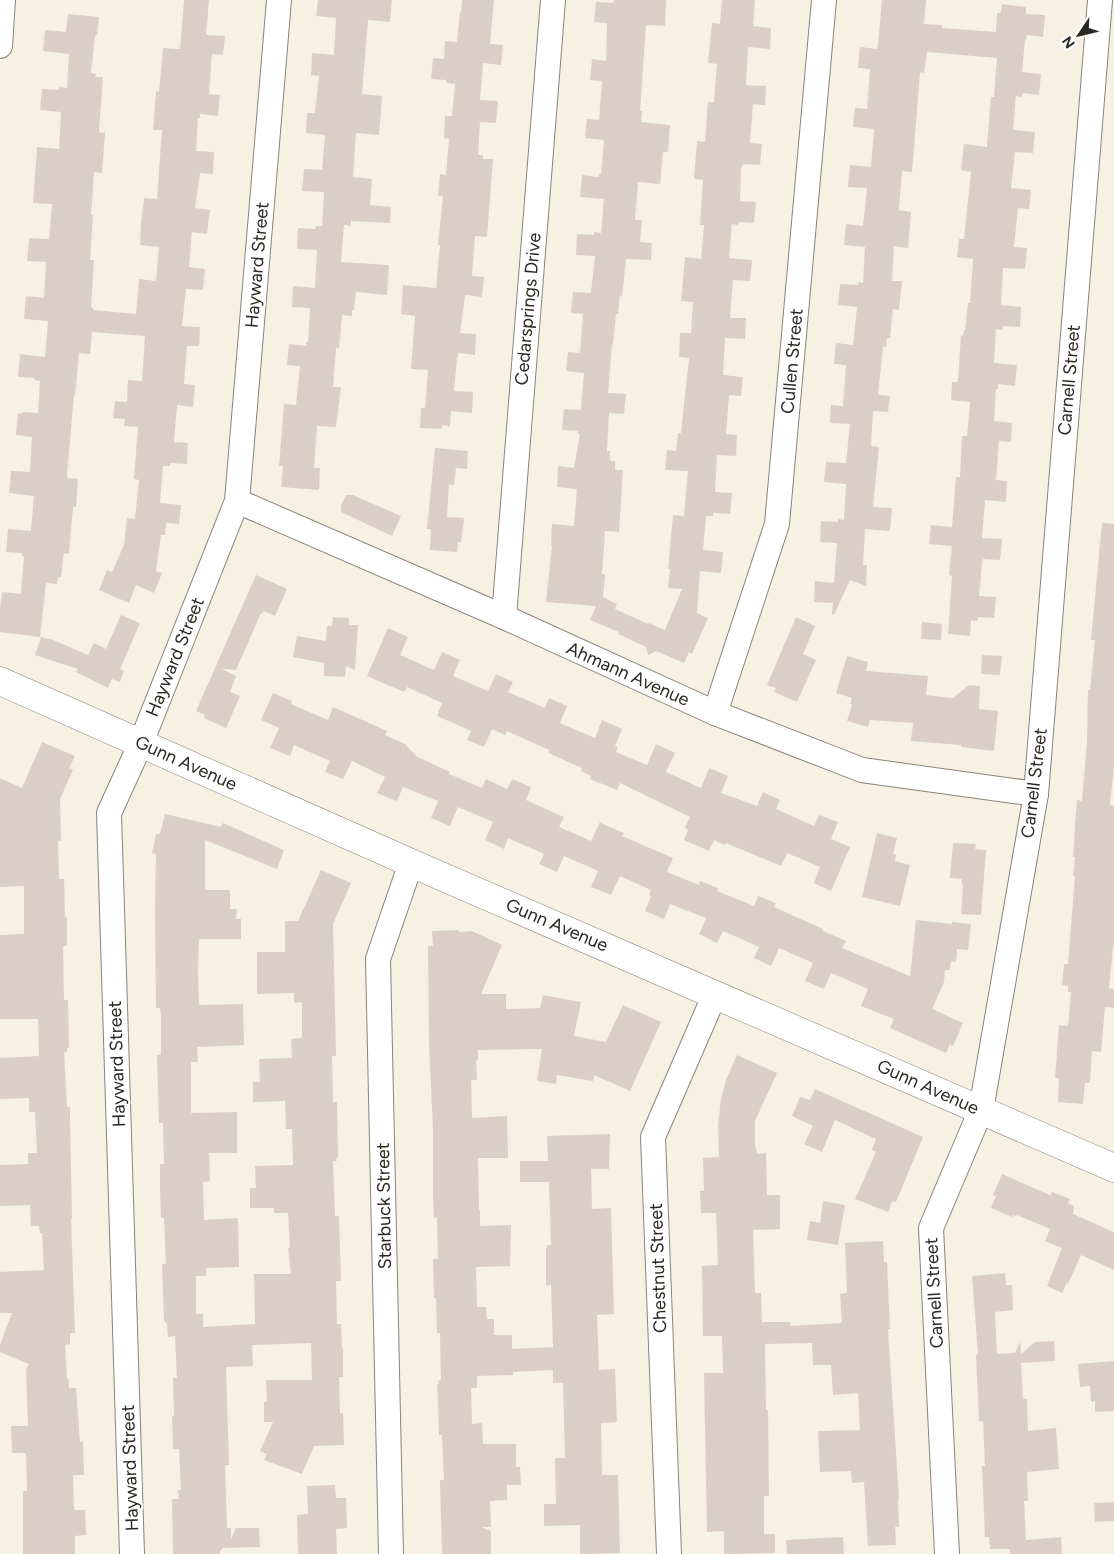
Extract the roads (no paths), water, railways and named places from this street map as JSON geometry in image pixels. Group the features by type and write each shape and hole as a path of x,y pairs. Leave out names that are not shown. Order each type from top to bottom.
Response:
{"street":[{"path":"0,46 4,0"},
{"name":"Hayward Street","path":"132,1554 109,813 141,743 237,500 279,0"},
{"name":"Cedarsprings Drive","path":"504,617 552,0"},
{"name":"Cullen Street","path":"715,713 778,524 824,0"},
{"name":"Carnell Street","path":"947,1554 931,1228 981,1110 1036,794 1100,0"},
{"name":"Ahmann Avenue","path":"237,500 504,617 715,713 862,770 1036,794"},
{"name":"Gunn Avenue","path":"0,681 411,863 1114,1168"},
{"name":"Starbuck Street","path":"391,1554 378,959 411,863"},
{"name":"Chestnut Street","path":"669,1554 653,1137 715,994"}]}
